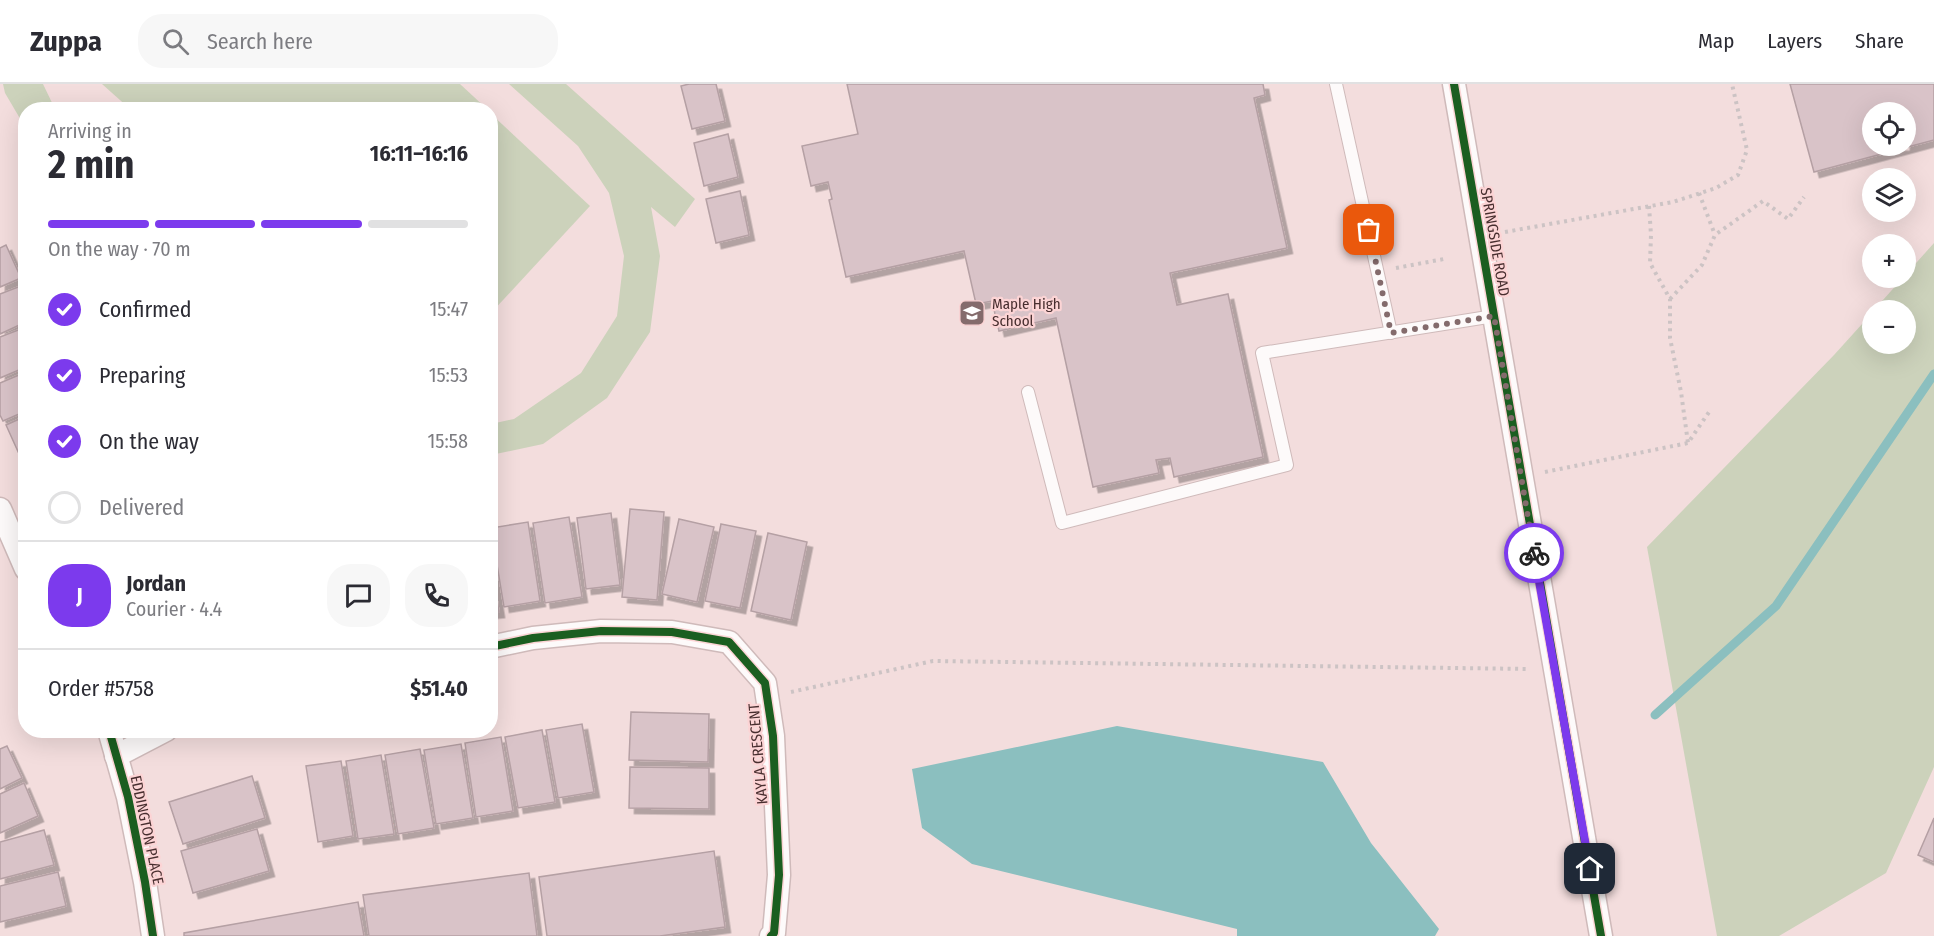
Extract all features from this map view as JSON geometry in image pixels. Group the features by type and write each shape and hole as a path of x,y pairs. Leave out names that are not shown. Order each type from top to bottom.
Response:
{"street":[{"name":"SPRINGSIDE ROAD","path":"1459,85 1480,237 1601,936"},
{"path":"0,509 18,551"},
{"name":"KAYLA CRESCENT","path":"498,645 533,638 600,631 672,632 729,642 765,683 773,736 779,875 774,933 771,936"},
{"name":"EDDINGTON PLACE","path":"111,738 128,796 153,936"},
{"path":"116,756 151,738"}],"lane":[{"path":"1336,84 1391,333"},
{"path":"1028,392 1062,523 1287,465 1262,353 1494,316"}],"path":[{"path":"1480,237 1672,202 1716,188 1738,175 1747,150 1732,84"},
{"path":"1699,193 1715,235"},
{"path":"1670,299 1702,266 1715,235 1763,201 1788,219 1804,197"},
{"path":"1649,206 1650,263 1670,299 1670,338 1682,392 1688,442"},
{"path":"1378,272 1444,259"},
{"path":"1521,477 1688,442 1709,412"},
{"path":"767,697 933,661 1554,670"}],"green space":[{"path":"3,84 43,84 52,102 18,102 18,115 5,93"},
{"path":"102,84 460,84 479,102 122,102"},
{"path":"509,84 566,84 695,199 675,227 651,207 660,256 650,332 607,398 543,444 498,454 498,422 514,419 581,373 617,316 624,256 609,193 578,146"},
{"path":"498,120 590,206 498,305"},
{"path":"1934,243 1934,767 1886,873 1779,936 1717,936 1647,547 1862,324 1862,354 1916,354 1916,300 1883,300 1894,288 1916,288 1916,263"}],"water":[{"path":"1117,726 1323,762 1371,843 1439,929 1435,936 1237,936 1237,929 972,864 922,828 912,769"}],"building":[{"path":"716,84 725,121 692,129 681,86"},
{"path":"847,84 1263,84 1265,95 1254,98 1287,248 1170,273 1177,305 1228,294 1263,457 1174,477 1170,458 1156,460 1159,473 1093,487 1056,318 999,331 992,301 976,304 964,251 846,277 829,200 832,199 828,182 811,186 802,146 858,134"},
{"path":"1790,84 1934,84 1934,140 1916,145 1916,102 1862,102 1862,156 1874,156 1814,172"},
{"path":"728,134 738,177 704,186 694,143"},
{"path":"740,191 749,235 716,243 706,199"},
{"path":"6,245 18,271 18,279 0,287 0,248"},
{"path":"18,287 18,326 0,334 0,294"},
{"path":"18,330 18,370 0,378 0,337"},
{"path":"18,375 18,414 3,421 0,415 0,383"},
{"path":"18,420 18,452 6,425"},
{"path":"630,509 664,512 657,600 622,597"},
{"path":"611,513 620,585 586,589 577,518"},
{"path":"569,517 582,597 545,603 533,523"},
{"path":"679,519 714,527 697,602 662,594"},
{"path":"528,522 540,601 504,607 498,571 498,527"},
{"path":"721,524 756,531 740,608 705,601"},
{"path":"768,533 807,542 791,620 751,611"},
{"path":"631,712 709,714 708,762 629,760"},
{"path":"582,724 594,792 558,798 546,730"},
{"path":"542,730 555,802 518,808 505,737"},
{"path":"501,737 513,811 476,817 465,743"},
{"path":"461,744 473,818 436,824 424,750"},
{"path":"7,746 22,778 0,789 0,749"},
{"path":"420,749 434,828 398,834 385,755"},
{"path":"381,755 394,834 358,839 346,761"},
{"path":"341,761 353,836 318,842 306,766"},
{"path":"630,767 709,768 709,809 629,808"},
{"path":"252,776 265,818 183,844 169,802"},
{"path":"24,783 38,816 0,833 0,794"},
{"path":"1934,818 1934,862 1918,855"},
{"path":"257,829 269,871 193,893 181,851"},
{"path":"44,830 54,865 0,879 0,842"},
{"path":"714,851 725,927 660,936 547,936 539,877"},
{"path":"58,872 66,906 0,922 0,886"},
{"path":"529,873 537,936 369,936 363,895"},
{"path":"358,902 364,936 184,936 184,933"}],"waterway":[{"path":"1655,715 1776,606 1934,374"}],"cycle path":[{"path":"1454,84 1601,936"},
{"path":"498,645 533,638 601,631 672,632 729,642 765,683 773,736 779,875 774,933 771,936"},
{"path":"111,738 128,797 153,936"}],"way so far":[{"path":"1369,230 1391,333 1494,316 1534,553"}],"place":[{"name":"Maple High School","path":"972,313"}],"route":[{"path":"1534,553 1590,869"}]}
